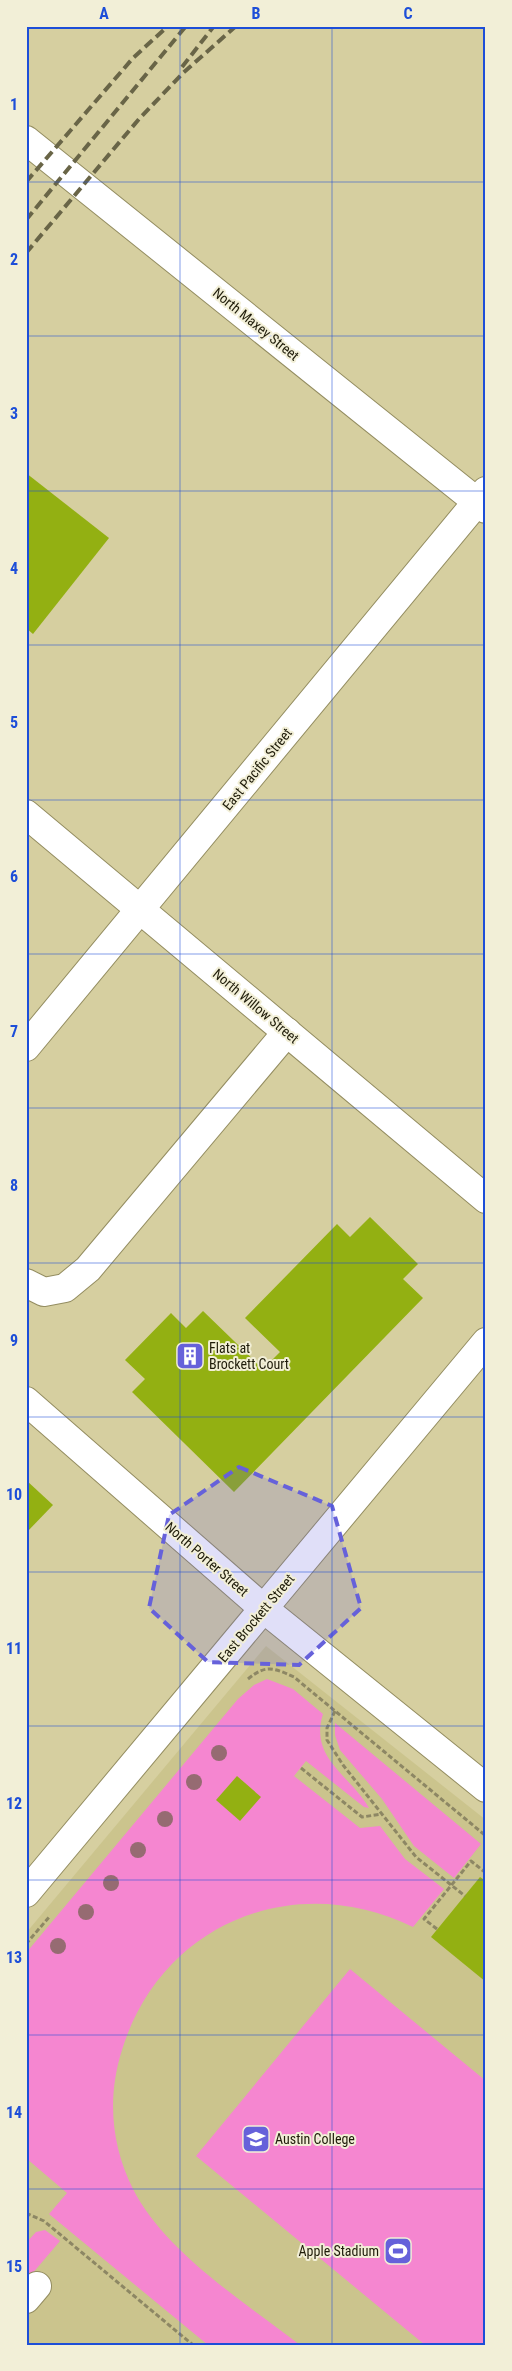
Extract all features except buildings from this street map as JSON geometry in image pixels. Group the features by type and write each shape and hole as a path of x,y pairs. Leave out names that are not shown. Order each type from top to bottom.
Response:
{"street":[{"name":"North Maxey Street","path":"26,140 483,501"},
{"name":"East Pacific Street","path":"26,1047 483,501"},
{"name":"North Willow Street","path":"26,814 486,1199"},
{"path":"26,1283 44,1292 65,1288 88,1269 286,1032"},
{"name":"East Brockett Street","path":"26,1893 486,1342"},
{"name":"North Porter Street","path":"26,1401 264,1609 486,1788"}],"path":[{"path":"243,1683 266,1668 276,1669 294,1677 486,1836"},
{"path":"335,1711 327,1728 327,1740 343,1765 416,1857 465,1896"},
{"path":"301,1768 362,1817 382,1814"},
{"path":"437,1929 424,1919 471,1861 486,1873"},
{"path":"26,1944 52,1914"},
{"path":"26,2213 44,2222 193,2345"}],"highlighted area":[{"path":"239,1467 332,1506 361,1608 299,1665 208,1662 149,1608 169,1515"}],"shaded area":[{"name":"Austin College","path":"266,1646 486,1820 486,2345 26,2345 26,1933"},
{"path":"267,1679 293,1689 323,1714 320,1729 326,1754 369,1808 364,1807 306,1761 294,1776 360,1828 380,1826 405,1859 444,1889 413,1927 368,1910 323,1904 279,1907 238,1919 200,1940 167,1969 141,2006 122,2050 114,2085 113,2103 116,2138 120,2155 133,2189 147,2212 185,2255 231,2293 300,2345 208,2345 49,2214 67,2193 26,2158 26,1953 238,1699 254,1685"},
{"path":"335,1723 481,1844 454,1878 414,1846 382,1799 340,1750 335,1735"},
{"name":"Apple Stadium","path":"350,1969 486,2081 486,2345 425,2345 196,2156"},
{"path":"45,2230 60,2241 26,2281 26,2243 36,2232"}],"railway":[{"path":"26,182 133,58 168,26"},
{"path":"26,220 186,26"},
{"path":"182,67 214,26"},
{"path":"26,253 139,119 183,73 236,26"}],"place":[{"name":"Flats at Brockett Court","path":"190,1356"},
{"name":"Austin College","path":"256,2139"},
{"name":"Apple Stadium","path":"398,2251"}]}
